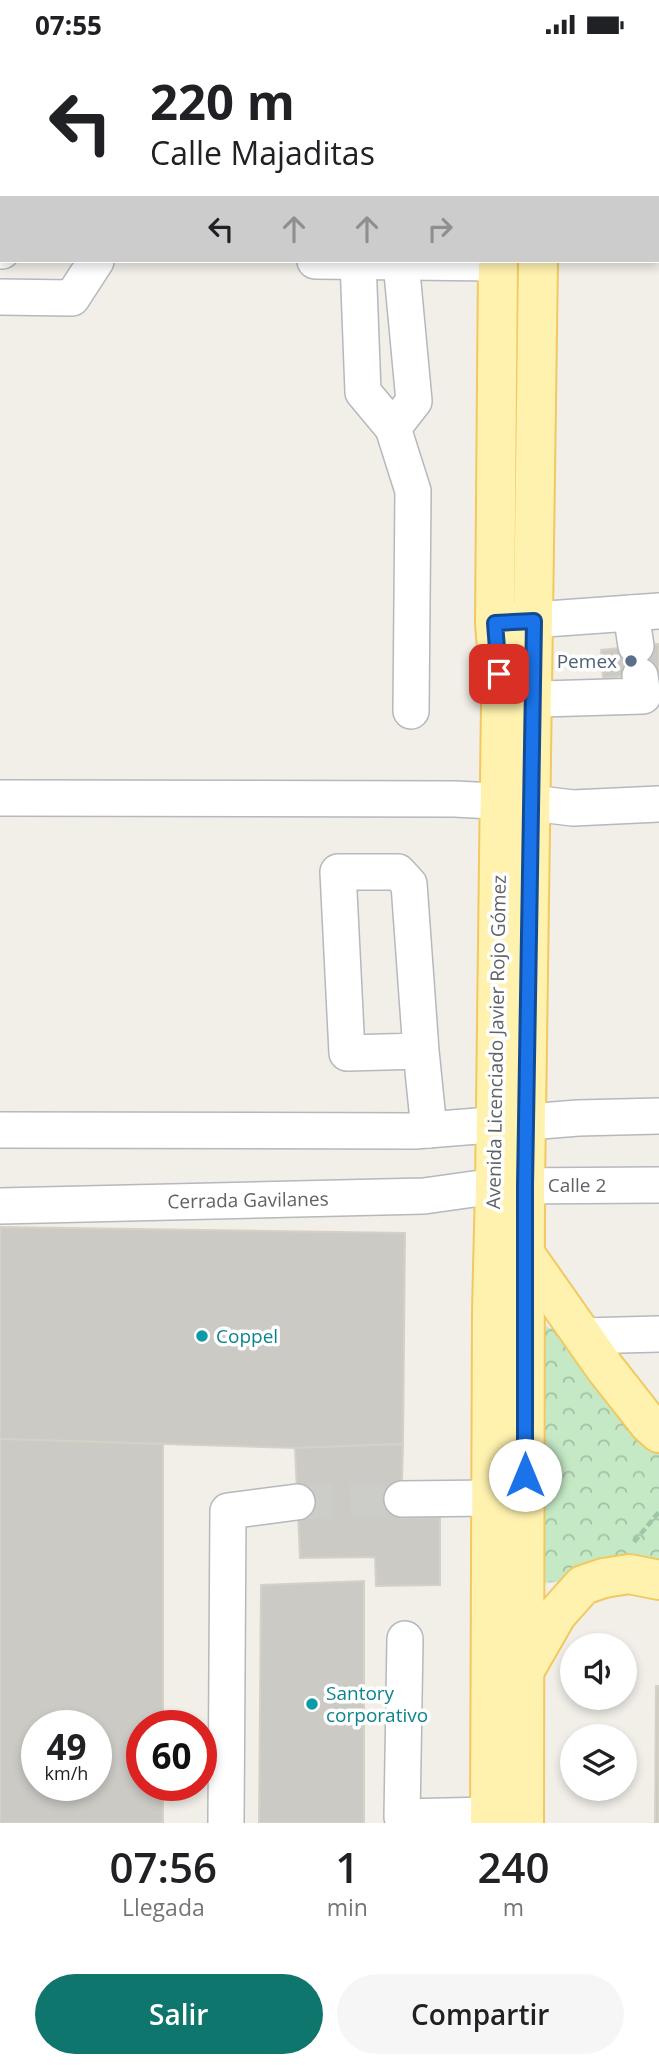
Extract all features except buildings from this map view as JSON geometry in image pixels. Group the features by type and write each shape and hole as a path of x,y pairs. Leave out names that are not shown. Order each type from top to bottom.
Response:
{"main road":[{"name":"Avenida Licenciado Javier Rojo Gómez","path":"498,263 495,623 517,701"},
{"name":"Avenida Licenciado Javier Rojo Gómez","path":"501,1820 508,1586 508,1311 517,701 534,621 538,263"},
{"name":"Avenida Licenciado Javier Rojo Gómez","path":"501,1820 525,1670 492,1498 508,1311 525,1254 510,1186"},
{"path":"525,1254 581,1336 659,1433"},
{"path":"508,1586 583,1585 629,1574 659,1580"},
{"path":"525,1670 557,1614 583,1585"}],"street":[{"path":"0,297 72,299 95,263"},
{"path":"358,263 363,392 393,428 413,491 411,711"},
{"path":"393,428 414,401 401,263"},
{"path":"495,623 534,621 641,636 643,696 517,701"},
{"path":"0,798 455,799 573,808 659,804"},
{"path":"421,1051 347,1053 338,872 398,872 409,884 429,1130"},
{"path":"0,1131 429,1130 578,1118 659,1116"},
{"name":"Calle 2","path":"510,1186 659,1185"},
{"name":"Cerrada Gavilanes","path":"0,1206 424,1196 510,1186"},
{"path":"581,1336 659,1334"},
{"path":"402,1500 492,1498"},
{"path":"226,1823 228,1511 297,1501"},
{"path":"404,1639 402,1820 501,1820"}],"green space":[{"path":"542,1324 576,1341 619,1403 659,1453 659,1576 539,1583"}],"tunnel":[{"path":"297,1502 402,1499"}],"place":[{"name":"Pemex","path":"631,661"},
{"name":"Coppel","path":"202,1336"},
{"name":"Santory corporativo","path":"312,1704"}],"route":[{"path":"499,674 495,623 534,621 525,1186 525,1475"}]}
